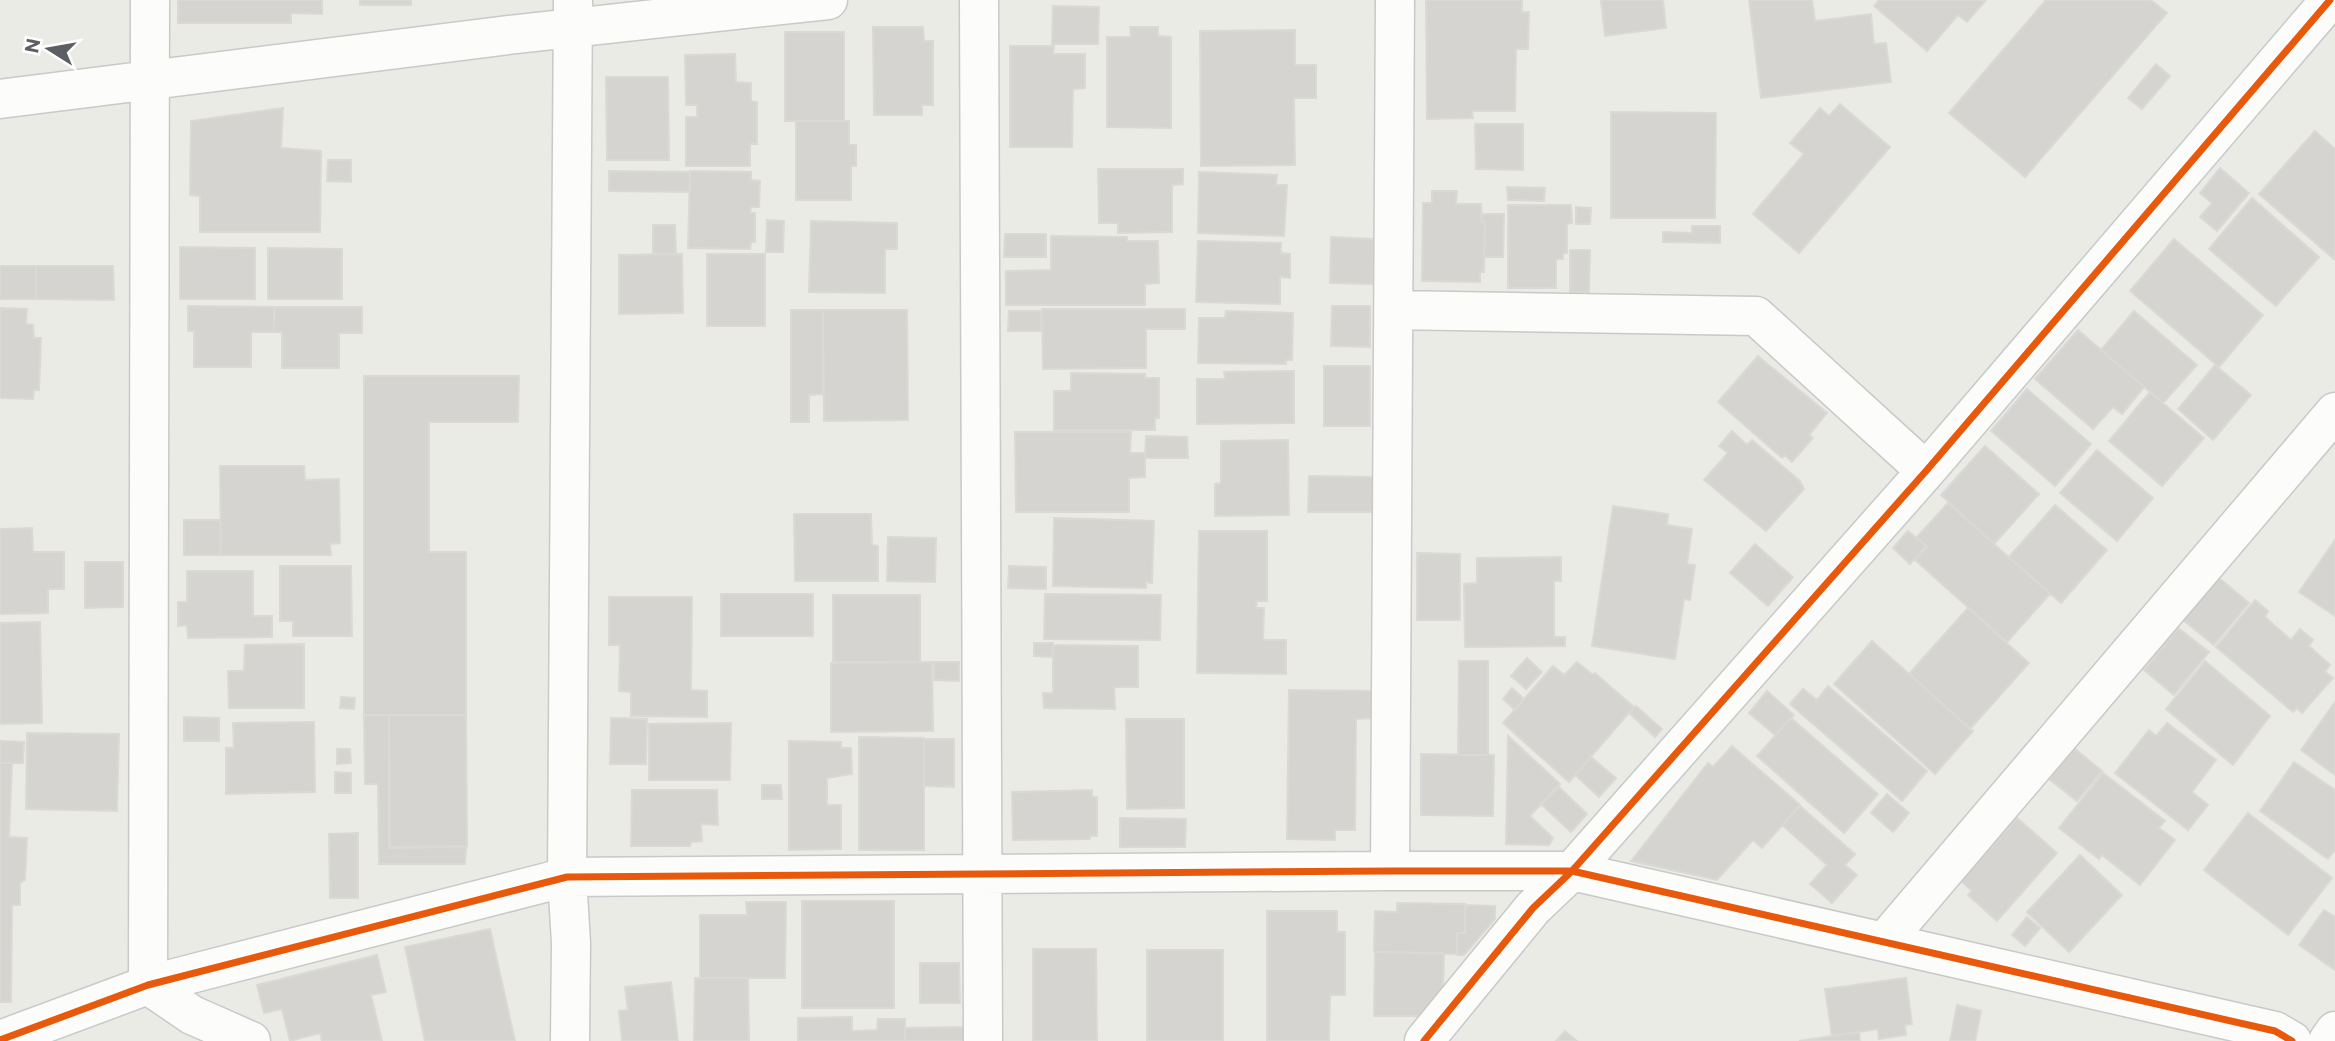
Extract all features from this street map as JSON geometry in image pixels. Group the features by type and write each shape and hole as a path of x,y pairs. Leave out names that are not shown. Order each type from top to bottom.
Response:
{"street":[{"path":"150,0 148,985 186,1028 251,1041"},
{"path":"0,99 149,82 573,14 828,0"},
{"path":"979,0 983,1041"},
{"path":"1390,871 1395,0"},
{"path":"1424,1041 1533,908 1572,871 1926,471 2330,0"},
{"path":"570,1041 571,943 567,877 573,14"},
{"path":"1394,310 1756,316 1926,471"},
{"path":"1884,942 2335,412"},
{"path":"0,1040 148,985 567,877 1572,871 2275,1031 2291,1041"},
{"path":"2328,1041 2335,1031"}],"building":[{"path":"178,0 322,0 322,14 291,13 291,23 178,23"},
{"path":"360,0 411,0 411,5 360,5"},
{"path":"1426,0 1522,0 1522,12 1529,12 1528,49 1516,49 1515,111 1472,111 1473,118 1427,119"},
{"path":"1601,0 1663,0 1666,28 1605,36"},
{"path":"1749,0 1812,0 1815,21 1871,14 1874,44 1886,43 1891,82 1761,98"},
{"path":"1879,0 1986,0 1967,22 1958,15 1927,51 1874,6"},
{"path":"2046,0 2151,0 2167,13 2025,177 1949,113"},
{"path":"1053,6 1099,7 1098,44 1052,44"},
{"path":"873,27 923,27 924,41 933,41 933,105 922,105 922,115 874,115"},
{"path":"1130,27 1158,27 1158,36 1171,37 1171,128 1107,127 1107,37 1131,37"},
{"path":"1295,30 1295,65 1316,65 1316,98 1294,98 1295,165 1201,166 1200,31"},
{"path":"785,32 844,32 844,121 785,121"},
{"path":"1010,46 1054,46 1053,54 1085,54 1085,88 1073,89 1072,147 1010,147"},
{"path":"735,54 736,82 751,83 751,101 757,102 757,144 750,144 750,166 686,166 686,117 697,117 697,105 686,105 685,55"},
{"path":"2156,64 2170,76 2142,109 2128,98"},
{"path":"606,77 668,77 669,160 607,160"},
{"path":"1840,104 1890,147 1799,253 1753,214 1804,154 1790,143 1820,108 1829,116"},
{"path":"283,108 281,148 321,151 320,232 200,232 200,196 190,195 191,121"},
{"path":"1611,112 1716,113 1715,218 1611,218"},
{"path":"796,121 849,121 849,145 856,145 856,166 851,166 851,200 796,200"},
{"path":"1475,124 1523,124 1523,170 1476,169"},
{"path":"2315,131 2335,149 2335,260 2259,194"},
{"path":"328,160 351,160 351,182 327,181"},
{"path":"2220,168 2249,193 2217,231 2200,217 2212,203 2200,193"},
{"path":"1098,169 1183,169 1183,184 1172,185 1172,232 1118,233 1118,223 1099,223"},
{"path":"609,171 690,172 690,192 609,191"},
{"path":"690,171 751,172 751,180 760,181 759,207 751,207 750,213 755,213 755,242 751,242 750,249 688,248"},
{"path":"1199,172 1277,175 1276,185 1287,185 1284,236 1198,233"},
{"path":"1507,187 1545,188 1544,201 1508,200"},
{"path":"1432,191 1457,191 1456,204 1481,204 1482,222 1485,222 1484,272 1480,272 1480,282 1422,281 1423,203 1432,203"},
{"path":"2252,198 2319,257 2276,306 2209,249"},
{"path":"1508,205 1571,205 1572,223 1567,224 1567,253 1563,253 1563,259 1556,259 1556,288 1508,288"},
{"path":"1576,207 1591,208 1590,224 1576,224"},
{"path":"1481,214 1504,214 1503,257 1484,257 1485,222 1482,222"},
{"path":"767,220 784,221 783,252 766,252"},
{"path":"811,221 897,223 897,249 885,249 885,293 809,292"},
{"path":"653,225 675,225 676,254 653,254"},
{"path":"1692,226 1720,226 1720,243 1663,242 1663,232 1692,233"},
{"path":"1005,234 1046,234 1046,257 1004,257"},
{"path":"1051,236 1127,237 1127,241 1158,241 1159,283 1145,284 1145,305 1006,305 1006,271 1051,270"},
{"path":"1331,237 1374,239 1373,284 1330,283"},
{"path":"2174,239 2263,315 2219,367 2130,291"},
{"path":"1198,241 1281,243 1281,253 1290,254 1290,278 1280,277 1280,304 1196,302"},
{"path":"180,247 255,248 255,299 180,299"},
{"path":"268,248 342,249 342,299 268,299"},
{"path":"1570,250 1590,250 1589,292 1570,292"},
{"path":"682,254 683,313 619,314 619,255"},
{"path":"707,254 765,254 765,326 707,326"},
{"path":"0,266 36,266 36,299 0,299"},
{"path":"36,266 113,266 114,300 36,299"},
{"path":"188,306 274,307 274,332 251,332 251,367 194,367 194,331 188,331"},
{"path":"1332,306 1370,306 1370,347 1331,346"},
{"path":"275,307 362,307 362,333 339,333 339,368 282,368 282,332 274,332"},
{"path":"0,308 27,309 26,324 33,325 34,338 41,338 39,390 34,390 33,399 0,398"},
{"path":"1042,309 1185,309 1185,329 1146,329 1146,368 1043,369"},
{"path":"791,310 823,310 823,394 809,395 809,422 791,422"},
{"path":"823,310 907,310 908,420 824,421"},
{"path":"1009,311 1041,311 1041,331 1008,331"},
{"path":"1226,311 1293,313 1292,360 1286,360 1286,364 1198,363 1199,318 1225,318"},
{"path":"2134,311 2197,365 2163,403 2101,350"},
{"path":"2078,330 2144,387 2122,414 2113,407 2093,429 2035,379"},
{"path":"1758,356 1827,413 1809,435 1813,438 1792,462 1785,455 1782,458 1718,402"},
{"path":"2215,365 2251,395 2213,440 2178,409"},
{"path":"1324,366 1370,366 1370,426 1324,426"},
{"path":"1294,371 1294,423 1197,424 1197,379 1225,379 1224,372"},
{"path":"1071,373 1145,374 1145,378 1159,378 1159,418 1155,418 1155,430 1054,430 1054,391 1071,391"},
{"path":"364,376 519,376 518,422 429,422 429,552 466,552 466,715 364,715"},
{"path":"2027,389 2091,444 2055,486 1991,431"},
{"path":"2150,392 2204,438 2162,486 2109,441"},
{"path":"1732,431 1747,445 1752,440 1800,481 1804,489 1766,531 1704,480 1728,453 1719,446"},
{"path":"1015,432 1131,432 1130,453 1145,453 1145,477 1129,478 1129,512 1016,512"},
{"path":"1146,436 1187,437 1188,458 1145,458"},
{"path":"1288,440 1289,515 1215,516 1215,484 1221,483 1221,441"},
{"path":"1985,446 2039,494 1994,544 1941,495"},
{"path":"2097,450 2153,498 2117,541 2060,493"},
{"path":"220,466 304,466 305,480 339,479 340,543 330,544 331,555 221,555"},
{"path":"1309,476 1374,477 1374,512 1308,512"},
{"path":"1948,503 2050,594 2007,642 1915,560 1927,547 1917,537"},
{"path":"2055,505 2107,550 2061,603 2009,557"},
{"path":"1613,506 1668,514 1667,525 1692,529 1687,564 1695,565 1690,600 1684,599 1675,659 1592,646"},
{"path":"794,514 871,514 872,545 878,546 878,581 795,581"},
{"path":"1054,518 1154,521 1152,583 1146,582 1146,588 1053,586"},
{"path":"184,520 220,520 221,555 184,555"},
{"path":"32,528 33,552 64,552 64,589 48,589 48,613 0,614 0,529"},
{"path":"1199,531 1267,531 1267,601 1257,601 1256,608 1264,608 1263,640 1286,640 1286,674 1197,673"},
{"path":"1908,531 1926,546 1910,564 1893,548"},
{"path":"888,537 936,538 935,582 887,581"},
{"path":"2335,540 2335,616 2299,592"},
{"path":"1755,544 1793,577 1768,606 1730,573"},
{"path":"1417,553 1460,554 1460,620 1417,620"},
{"path":"1561,557 1561,581 1554,581 1554,637 1565,637 1565,646 1465,647 1464,584 1477,583 1477,558"},
{"path":"85,562 123,562 123,607 85,608"},
{"path":"280,566 351,566 352,636 293,636 293,621 280,621"},
{"path":"1009,566 1046,567 1046,589 1008,588"},
{"path":"187,571 253,571 253,616 272,616 272,637 188,638 187,625 178,626 178,602 187,602"},
{"path":"2219,578 2249,603 2214,645 2183,620"},
{"path":"721,594 813,594 813,636 721,636"},
{"path":"1045,594 1161,595 1160,640 1044,639"},
{"path":"833,595 920,595 920,662 833,662"},
{"path":"609,597 692,597 691,690 707,691 707,717 631,716 631,692 619,691 620,645 609,645"},
{"path":"2255,600 2268,611 2265,617 2291,640 2300,629 2313,640 2309,646 2330,665 2325,672 2333,678 2302,713 2297,708 2293,712 2216,647"},
{"path":"1968,608 2029,663 1970,729 1909,674"},
{"path":"40,622 42,723 0,724 0,623"},
{"path":"2178,628 2209,652 2174,695 2144,670"},
{"path":"1872,641 1973,731 1935,774 1834,684"},
{"path":"1034,643 1053,643 1052,657 1034,656"},
{"path":"304,644 304,708 229,708 228,671 244,671 245,645"},
{"path":"1053,645 1138,646 1138,687 1114,687 1115,709 1044,708 1043,693 1053,693"},
{"path":"1527,658 1542,672 1526,689 1511,676"},
{"path":"1459,661 1488,661 1488,755 1458,755"},
{"path":"2205,661 2270,716 2233,765 2166,709"},
{"path":"932,662 933,731 831,732 831,663"},
{"path":"934,662 959,662 959,681 934,680"},
{"path":"1577,662 1593,675 1595,673 1634,707 1569,782 1503,723 1553,666 1564,675"},
{"path":"1828,686 1927,771 1902,801 1790,704 1803,689 1817,700"},
{"path":"1512,688 1524,699 1515,710 1503,699"},
{"path":"1289,690 1372,691 1371,718 1356,719 1355,830 1335,830 1335,840 1287,839"},
{"path":"1767,691 1794,715 1775,735 1749,713"},
{"path":"341,697 355,698 354,709 340,708"},
{"path":"2335,702 2335,775 2301,750"},
{"path":"1636,706 1662,729 1655,737 1629,713"},
{"path":"364,715 389,715 389,848 466,847 465,864 379,864 378,784 365,784"},
{"path":"389,715 466,715 467,846 390,847"},
{"path":"184,717 219,718 219,741 184,741"},
{"path":"611,718 647,719 646,764 610,764"},
{"path":"1791,718 1878,794 1844,833 1757,756"},
{"path":"1126,719 1184,719 1184,808 1127,809"},
{"path":"314,722 315,792 226,794 226,748 234,748 233,723"},
{"path":"731,723 730,780 649,780 649,724"},
{"path":"2167,723 2216,760 2192,792 2208,805 2188,830 2115,773 2149,730 2156,736"},
{"path":"27,733 119,734 117,811 26,809"},
{"path":"1508,736 1560,784 1530,816 1553,838 1549,845 1506,844"},
{"path":"859,737 924,738 924,850 859,850"},
{"path":"924,739 954,739 954,787 924,786"},
{"path":"0,741 24,742 23,763 0,763"},
{"path":"789,741 841,742 841,748 851,748 852,774 827,778 827,805 841,805 841,849 789,850"},
{"path":"1732,746 1800,805 1762,848 1753,840 1717,880 1631,861 1708,763 1713,767"},
{"path":"2074,748 2102,771 2077,801 2049,779"},
{"path":"337,749 350,749 351,763 337,764"},
{"path":"1421,754 1494,755 1493,816 1421,815"},
{"path":"1591,757 1616,778 1599,797 1575,775"},
{"path":"2294,762 2335,790 2335,850 2328,859 2260,811"},
{"path":"0,763 12,763 9,837 27,838 25,880 20,883 20,905 12,905 11,1002 0,1002"},
{"path":"335,772 351,773 351,793 335,793"},
{"path":"2103,773 2165,821 2159,828 2175,840 2140,885 2102,855 2099,859 2059,828"},
{"path":"762,785 781,785 782,799 762,799"},
{"path":"1559,787 1587,814 1571,832 1541,804"},
{"path":"632,790 717,790 718,825 701,824 702,841 691,842 690,846 631,846"},
{"path":"1092,790 1092,797 1097,797 1097,836 1090,836 1090,839 1013,840 1012,792"},
{"path":"1887,794 1909,813 1893,832 1871,813"},
{"path":"1800,806 1855,854 1845,865 1857,875 1832,903 1810,884 1827,865 1782,825"},
{"path":"2248,813 2332,878 2288,935 2204,870"},
{"path":"1120,818 1186,819 1185,847 1120,847"},
{"path":"2017,818 2057,853 1997,921 1968,895 1972,891 1961,881"},
{"path":"358,833 358,898 330,898 329,834"},
{"path":"2080,855 2122,895 2069,952 2027,912"},
{"path":"802,901 894,901 894,1008 802,1008"},
{"path":"746,902 786,902 785,978 700,978 700,915 747,915"},
{"path":"1397,903 1465,904 1465,933 1457,933 1457,954 1374,952 1375,911 1397,912"},
{"path":"1465,905 1495,906 1495,919 1464,955 1457,955 1457,933 1465,933"},
{"path":"2324,910 2335,917 2335,970 2299,945"},
{"path":"1267,911 1337,911 1337,932 1345,932 1345,995 1330,995 1329,1041 1267,1041"},
{"path":"2027,917 2040,928 2025,946 2012,935"},
{"path":"490,929 515,1041 425,1041 405,947"},
{"path":"1033,949 1096,949 1097,1041 1033,1041"},
{"path":"1147,950 1223,950 1223,1041 1147,1041"},
{"path":"1375,952 1444,953 1443,989 1420,1016 1374,1016"},
{"path":"377,955 386,992 371,995 382,1041 322,1041 320,1033 290,1041 282,1009 264,1013 257,985"},
{"path":"920,963 959,963 960,1003 920,1003"},
{"path":"695,978 748,978 749,1041 694,1041"},
{"path":"1906,978 1912,1024 1905,1025 1906,1035 1879,1039 1878,1029 1832,1036 1825,989"},
{"path":"671,982 678,1041 622,1041 619,1011 628,1010 625,987"},
{"path":"1957,1005 1981,1011 1975,1041 1950,1041"},
{"path":"852,1017 852,1031 877,1030 878,1019 905,1019 905,1041 798,1041 798,1018"},
{"path":"965,1027 965,1041 905,1041 905,1028"},
{"path":"1565,1031 1577,1041 1556,1041"},
{"path":"1859,1032 1860,1041 1799,1041"}],"cycle path":[{"path":"1424,1041 1533,908 1572,871 1926,471 2330,0"},
{"path":"0,1040 148,985 567,877 1572,871 2275,1031 2292,1041"}]}
